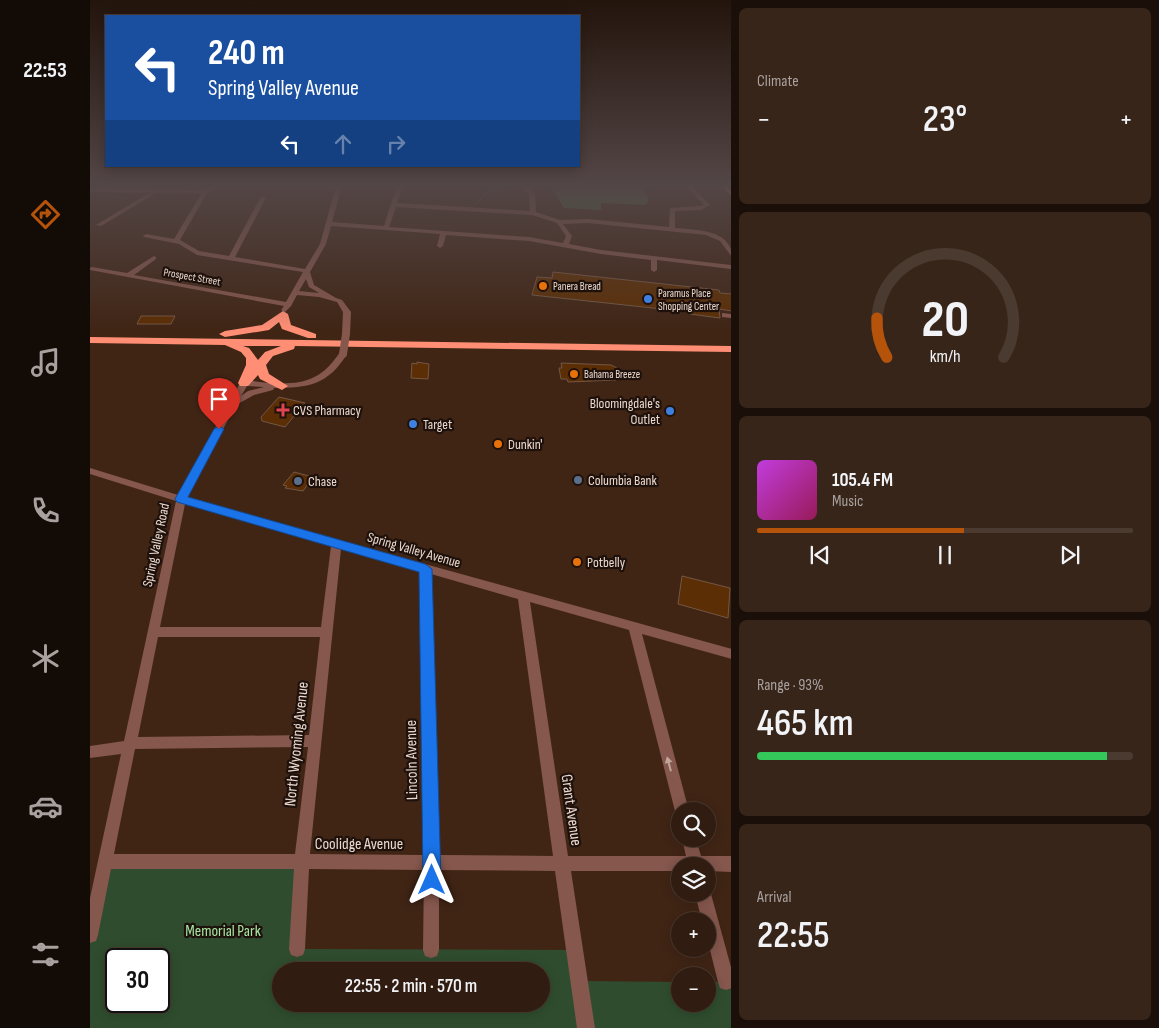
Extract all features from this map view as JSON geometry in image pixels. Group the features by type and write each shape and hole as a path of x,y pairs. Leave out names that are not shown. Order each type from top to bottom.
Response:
{"highway":[{"path":"212,336 265,328 286,310"},
{"path":"286,310 283,323 288,328 312,339"},
{"path":"90,334 731,349"},
{"path":"244,383 266,357 275,351 312,339"},
{"path":"183,342 312,339 731,343"},
{"path":"90,340 225,344 249,352 253,359 244,383"},
{"path":"260,365 264,376 282,386"}],"street":[{"path":"176,241 180,234"},
{"path":"231,259 244,234"},
{"path":"286,310 323,244 326,234"},
{"path":"440,246 443,234"},
{"path":"468,234 529,239 654,258 731,267"},
{"path":"566,245 569,236 568,234"},
{"path":"702,234 717,236 731,254"},
{"path":"146,236 176,241 197,253 307,271"},
{"path":"128,276 154,258"},
{"path":"654,258 654,270"},
{"name":"Prospect Street","path":"92,269 286,310"},
{"path":"244,383 282,386 298,385 316,380 332,369 343,354 346,334 346,308 340,301 311,286 307,271"},
{"path":"295,293 333,298"},
{"path":"286,310 308,298 333,298"},
{"name":"Spring Valley Road","path":"90,936 181,499 244,383"},
{"path":"230,406 251,393 282,386"},
{"name":"Spring Valley Avenue","path":"91,473 336,544 731,654"},
{"name":"North Wyoming Avenue","path":"297,949 302,862 336,544"},
{"name":"Lincoln Avenue","path":"425,569 432,862 431,950"},
{"name":"Grant Avenue","path":"523,596 586,1028"},
{"path":"634,627 680,802"},
{"path":"153,632 326,632"},
{"path":"90,752 130,744 314,742"},
{"name":"Coolidge Avenue","path":"106,861 671,865"},
{"name":"Coolidge Avenue","path":"716,864 731,864"},
{"path":"705,902 726,982"}],"green space":[{"name":"Memorial Park","path":"106,861 302,862 297,949 574,950 579,981 671,982 671,1012 716,1012 716,982 731,982 731,1028 90,1028 90,935"}],"building":[{"name":"Paramus Place Shopping Center","path":"553,272 719,290 720,293 731,294 731,311 719,309 720,318 690,314 690,312 532,295 537,277 552,278"},
{"path":"141,316 175,316 171,324 137,324"},
{"path":"417,362 429,364 428,379 411,378 412,363 417,364"},
{"path":"561,363 611,365 617,368 620,377 615,377 616,380 568,382 567,379 561,379 559,368 562,368"},
{"name":"CVS Pharmacy","path":"279,397 305,403 285,427 262,421 261,417"},
{"name":"Chase","path":"294,472 313,477 303,491 285,488 287,486 283,485"},
{"path":"682,576 730,588 728,618 678,604"}],"place":[{"name":"Panera Bread","path":"543,286"},
{"name":"Paramus Place Shopping Center","path":"648,299"},
{"name":"Bahama Breeze","path":"574,374"},
{"name":"CVS Pharmacy","path":"283,410"},
{"name":"Bloomingdale's Outlet","path":"670,411"},
{"name":"Target","path":"413,424"},
{"name":"Dunkin'","path":"498,444"},
{"name":"Columbia Bank","path":"578,480"},
{"name":"Chase","path":"298,481"},
{"name":"Potbelly","path":"577,562"}],"route":[{"path":"219,429 181,499 425,569 432,880"}]}
